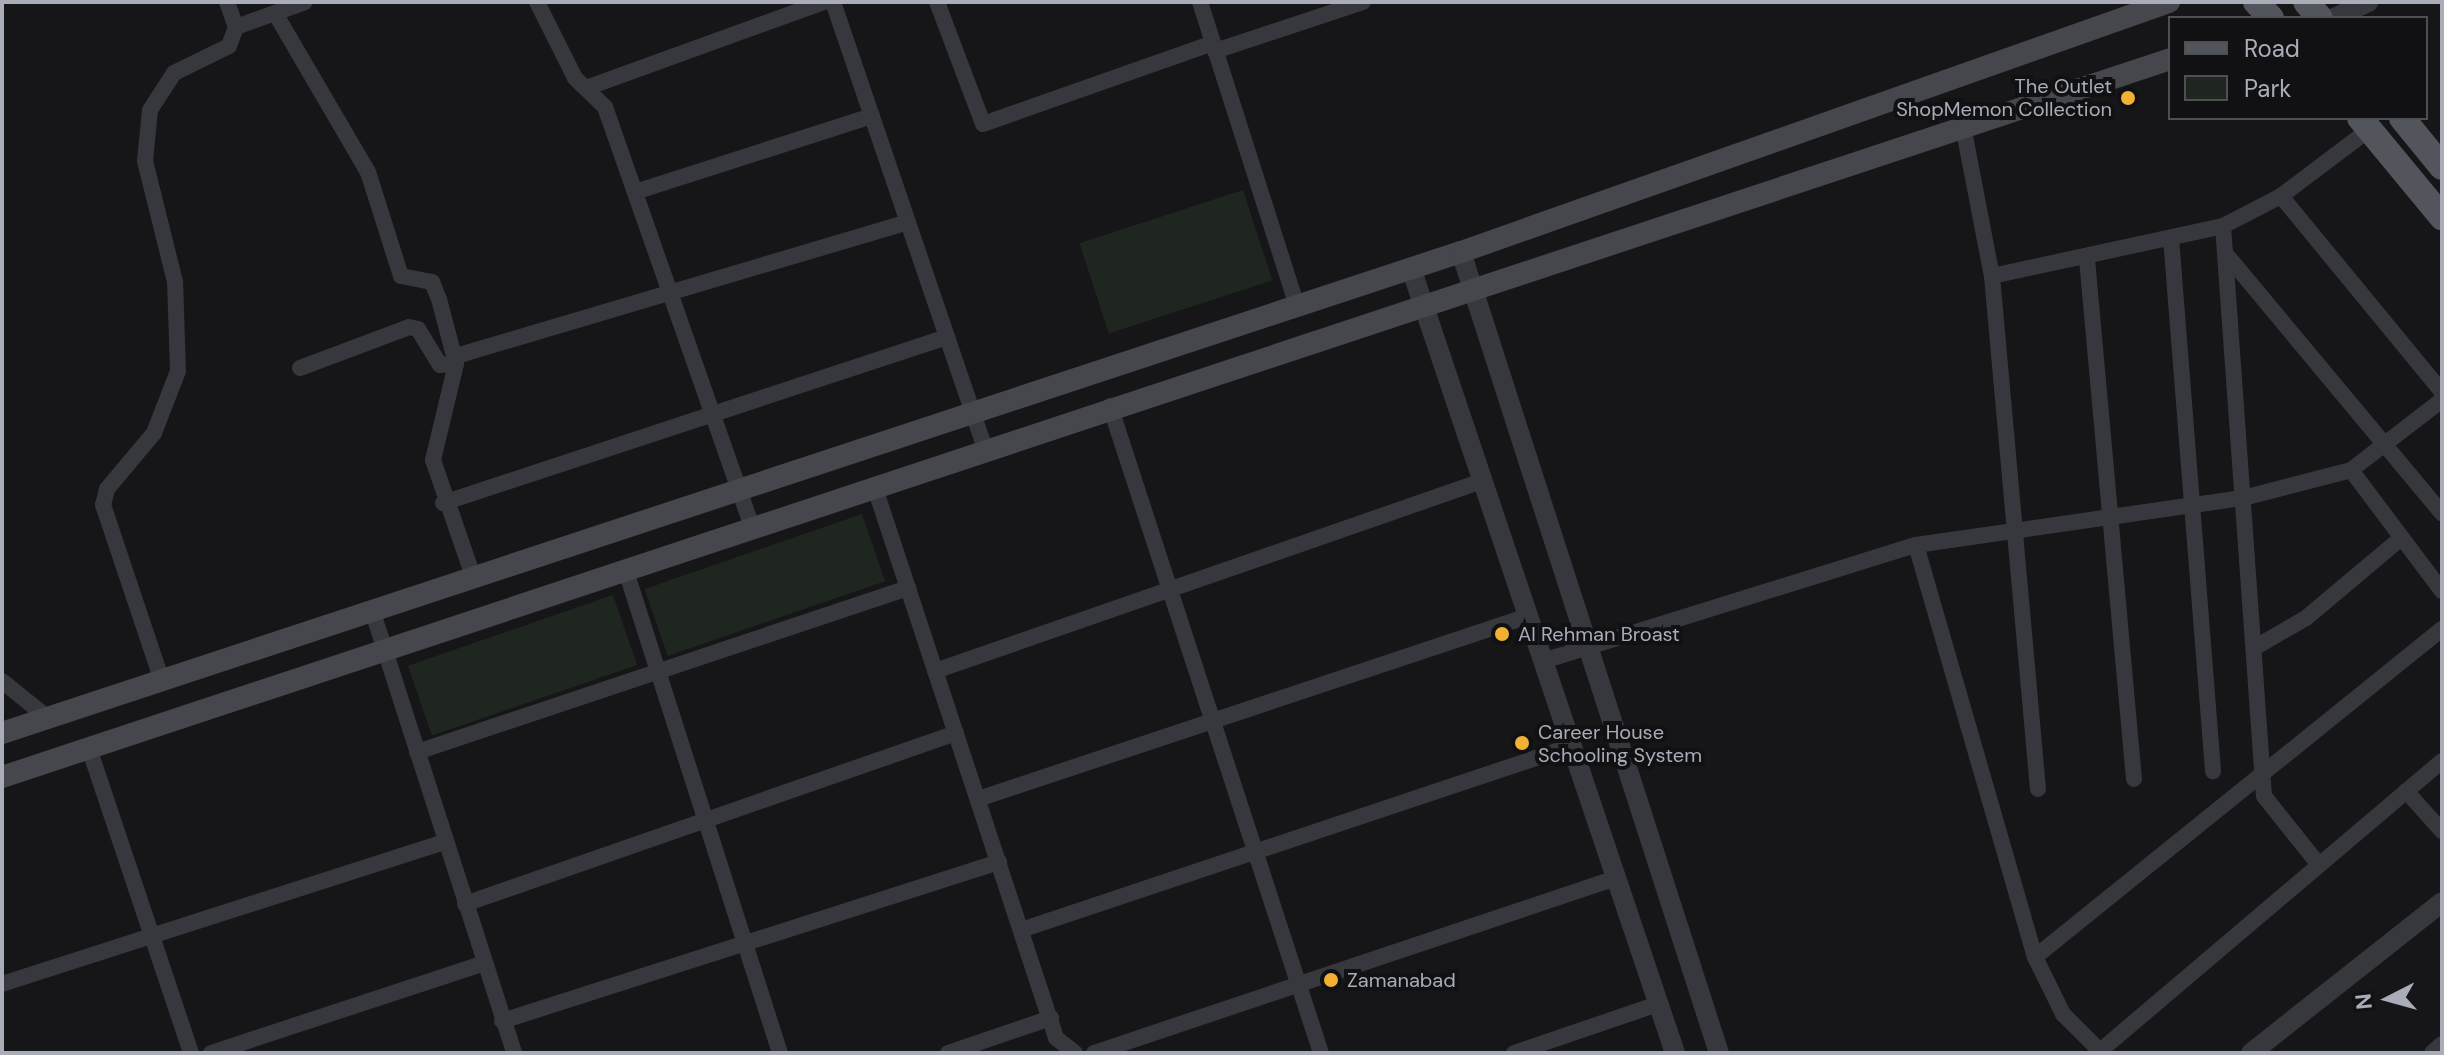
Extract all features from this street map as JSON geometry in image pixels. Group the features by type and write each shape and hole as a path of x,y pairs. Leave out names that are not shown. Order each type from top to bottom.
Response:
{"main road":[{"path":"2,733 1461,252 2169,2"},
{"path":"2,777 1422,302 2168,60"},
{"path":"2404,120 2442,167"},
{"path":"2365,124 2442,217"}],"street":[{"path":"162,681 103,505 107,489 154,433 178,371 175,282 145,161 150,110 161,85 229,46 236,27 227,2"},
{"path":"236,27 305,2"},
{"path":"537,2 586,88 605,107 752,526"},
{"path":"586,88 824,2"},
{"path":"833,2 985,448"},
{"path":"937,2 983,124 1214,47 1363,2"},
{"path":"1200,2 1297,306"},
{"path":"2338,16 2368,2"},
{"path":"275,13 368,172 401,276 432,282 456,360 433,460 443,503 474,579"},
{"path":"635,192 872,116"},
{"path":"1992,276 2087,259 2223,226 2281,196 2365,124"},
{"path":"1963,126 1992,276 2011,530 2038,789"},
{"path":"2281,196 2442,392"},
{"path":"300,368 409,327 418,329 440,365 908,222"},
{"path":"2223,226 2264,796 2319,865"},
{"path":"2171,238 2213,771"},
{"path":"1461,252 1719,1053"},
{"path":"2224,252 2442,513"},
{"path":"2087,259 2134,779"},
{"path":"1411,268 1675,1053"},
{"path":"443,503 715,417 947,337"},
{"path":"1543,661 1916,545 2243,498 2351,470 2390,447 2442,400"},
{"path":"1110,406 1321,1053"},
{"path":"2351,470 2442,591"},
{"path":"935,671 1482,481"},
{"path":"874,485 1056,1038 1075,1053"},
{"path":"2254,648 2306,618 2400,539"},
{"path":"1916,545 2035,957 2063,1014 2101,1052 2442,761"},
{"path":"625,568 780,1053"},
{"path":"417,752 908,588"},
{"path":"373,613 514,1053"},
{"path":"978,799 1212,718 1528,616"},
{"path":"2035,957 2442,629"},
{"path":"2,681 48,718"},
{"path":"465,904 956,733"},
{"path":"1021,930 1572,746"},
{"path":"89,748 191,1053"},
{"path":"2406,791 2442,831"},
{"path":"2,984 445,842"},
{"path":"502,1021 999,862"},
{"path":"1094,1053 1616,878"},
{"path":"2251,1053 2442,902"},
{"path":"211,1053 484,963"},
{"path":"1514,1053 1658,1004"},
{"path":"948,1053 993,1046 1051,1018"},
{"path":"2432,1053 2442,1044"}],"green space":[{"path":"1243,190 1272,280 1109,334 1079,243"},
{"path":"862,514 885,581 668,656 645,589"},
{"path":"613,595 637,665 432,736 408,666"}],"place":[{"name":"The Outlet ShopMemon Collection","path":"2128,98"},
{"name":"Al Rehman Broast","path":"1502,634"},
{"name":"Career House Schooling System","path":"1522,743"},
{"name":"Zamanabad","path":"1331,980"}]}
